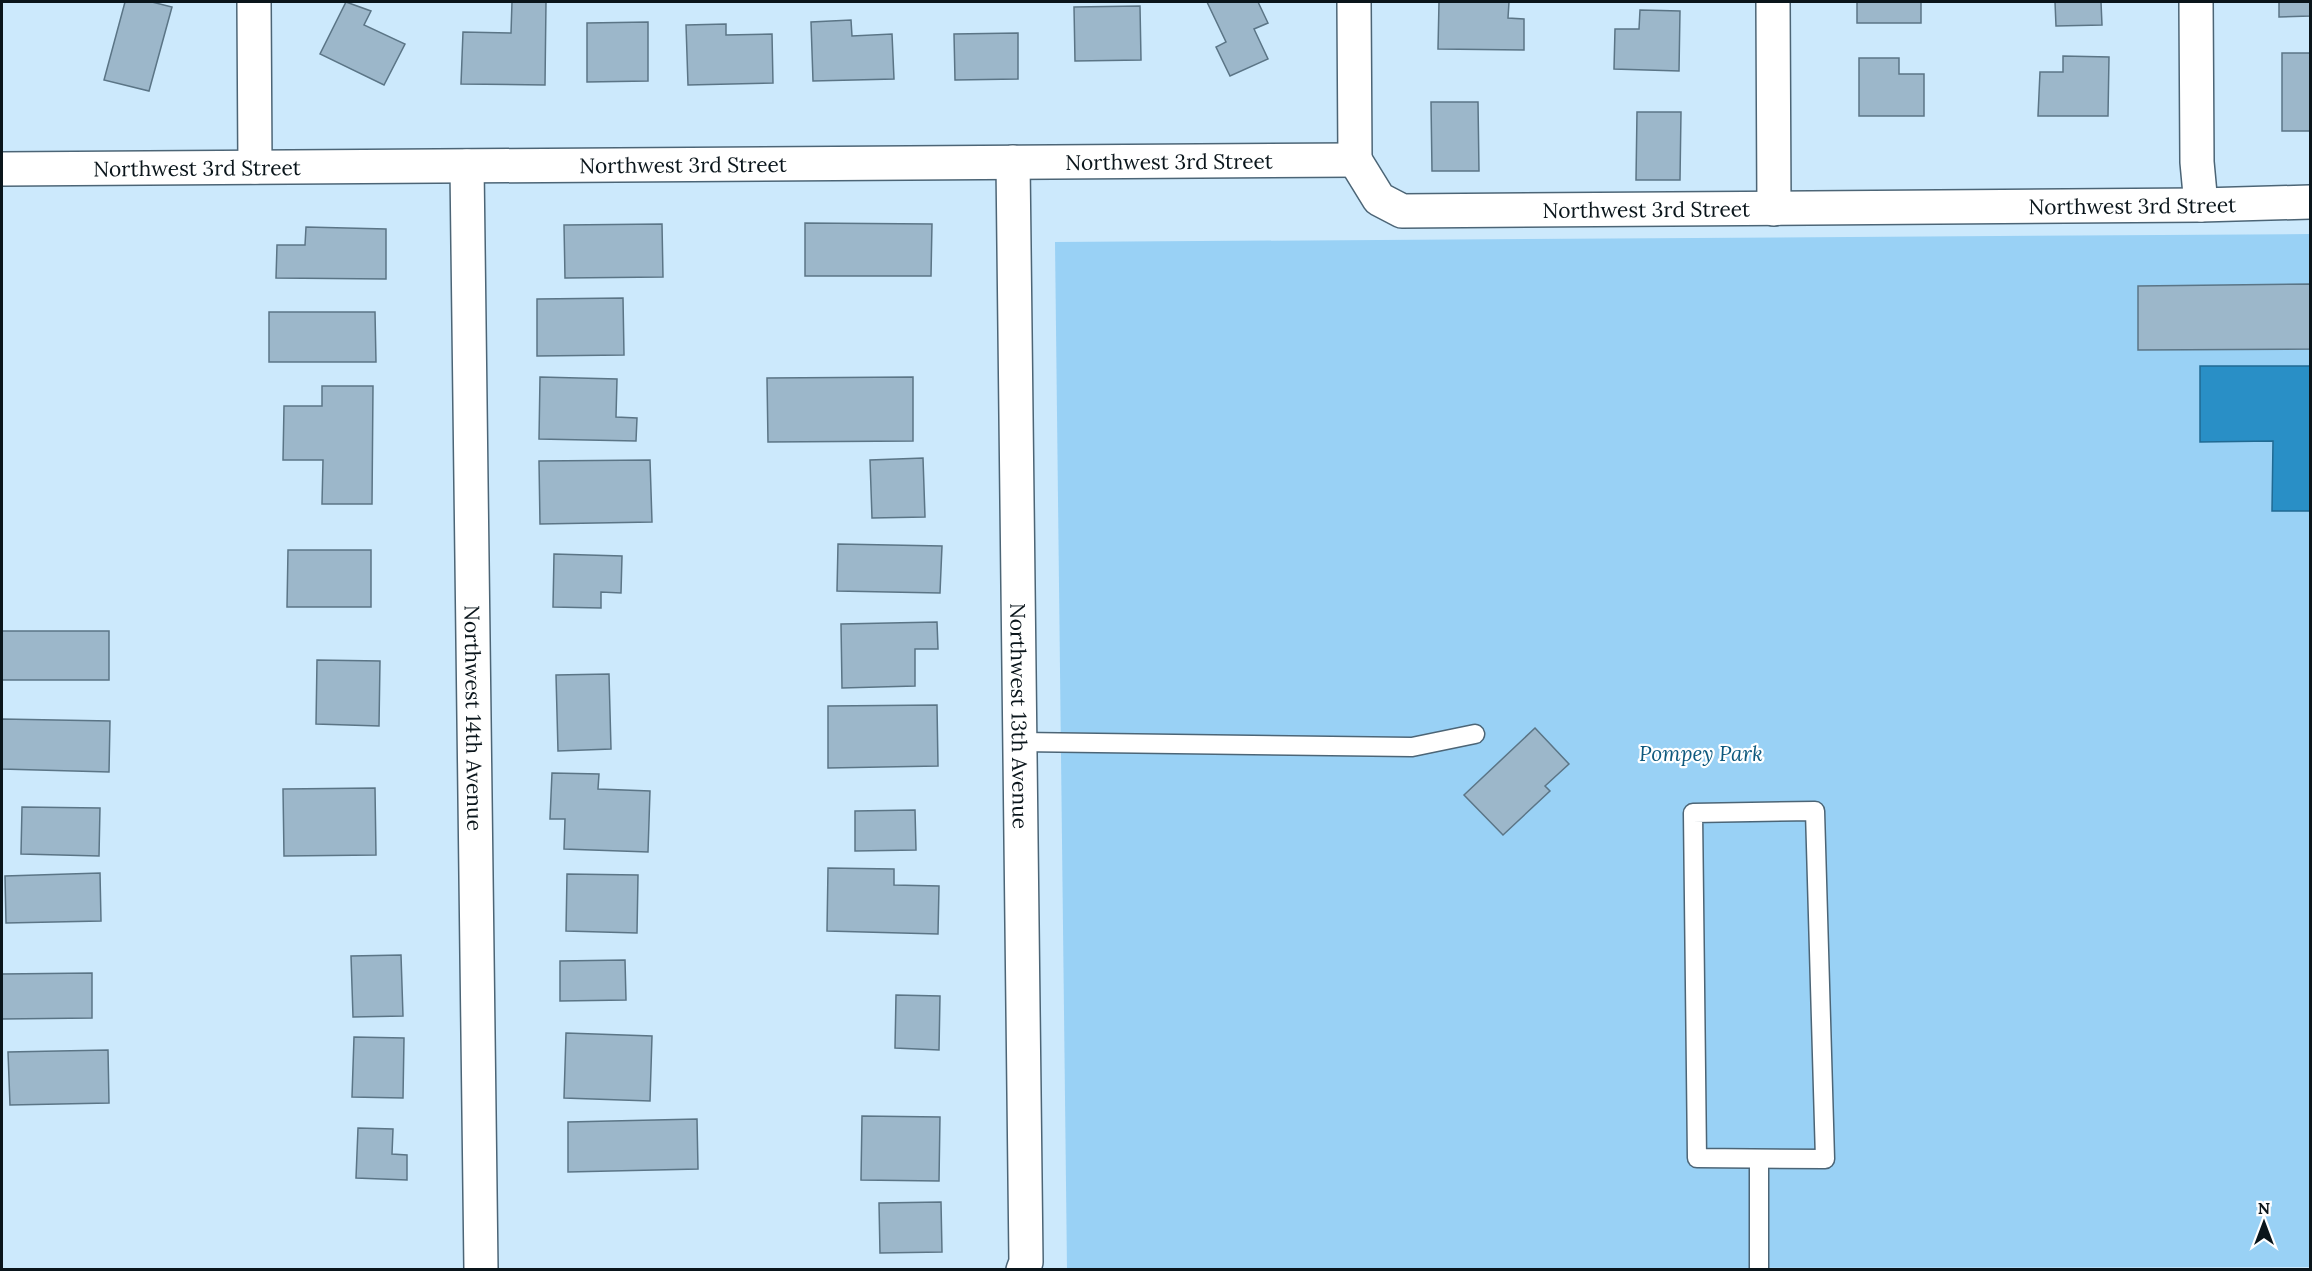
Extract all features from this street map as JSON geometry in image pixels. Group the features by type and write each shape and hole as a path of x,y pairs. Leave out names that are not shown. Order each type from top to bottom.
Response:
{"street":[{"path":"254,2 255,167"},
{"path":"1354,2 1355,160"},
{"path":"1773,2 1774,209"},
{"path":"2196,2 2197,162 2201,205"},
{"name":"Northwest 3rd Street","path":"2,169 1355,160 1378,199 1402,211 2201,205 2310,202"},
{"name":"Northwest 13th Avenue","path":"1013,162 1026,1262 1023,1269"},
{"name":"Northwest 14th Avenue","path":"467,166 481,1269"}],"lane":[{"path":"1020,742 1412,747 1475,734"},
{"path":"1815,811 1825,1159 1759,1160 1697,1158 1693,813 1815,811"},
{"path":"1759,1160 1759,1269"}],"green space":[{"name":"Pompey Park","path":"2310,234 2310,1267 1067,1269 1055,242"}],"shaded area":[{"path":"2200,366 2310,366 2310,511 2272,511 2273,441 2200,442"}],"building":[{"path":"125,2 152,2 172,7 149,91 104,80"},
{"path":"346,2 371,11 364,25 405,44 384,85 320,54"},
{"path":"512,2 546,2 545,85 461,84 463,32 511,33"},
{"path":"1207,2 1258,2 1268,23 1254,29 1268,59 1230,76 1216,47 1226,42"},
{"path":"1439,2 1509,2 1508,18 1524,19 1524,50 1438,49"},
{"path":"1857,2 1921,2 1921,23 1857,23"},
{"path":"2055,2 2101,2 2102,25 2056,26"},
{"path":"2279,2 2310,2 2310,16 2279,17"},
{"path":"1140,6 1141,60 1075,61 1074,7"},
{"path":"1640,10 1680,11 1679,71 1614,69 1615,29 1639,29"},
{"path":"851,20 852,36 892,34 894,79 813,81 811,22"},
{"path":"648,22 648,81 587,82 587,23"},
{"path":"726,24 726,35 772,34 773,83 688,85 686,25"},
{"path":"1018,33 1018,79 955,80 954,34"},
{"path":"2282,53 2310,53 2310,131 2282,131"},
{"path":"2063,56 2109,57 2108,116 2038,116 2040,72 2063,72"},
{"path":"1859,58 1899,58 1899,74 1924,74 1924,116 1859,116"},
{"path":"1431,102 1478,102 1479,171 1432,171"},
{"path":"1637,112 1681,112 1680,180 1636,180"},
{"path":"805,223 932,224 931,276 805,276"},
{"path":"662,224 663,277 565,278 564,225"},
{"path":"306,227 386,229 386,279 276,278 277,245 305,245"},
{"path":"2310,284 2310,349 2138,350 2138,286"},
{"path":"623,298 624,355 537,356 537,299"},
{"path":"269,312 375,312 376,362 269,362"},
{"path":"540,377 617,379 616,417 637,418 636,441 539,439"},
{"path":"913,377 913,441 768,442 767,378"},
{"path":"322,386 373,386 372,504 322,504 323,460 283,460 284,406 322,406"},
{"path":"923,458 925,517 872,518 870,460"},
{"path":"650,460 652,522 540,524 539,461"},
{"path":"838,544 942,546 940,593 837,591"},
{"path":"288,550 371,550 371,607 287,607"},
{"path":"554,554 622,556 621,593 601,592 601,608 553,607"},
{"path":"937,622 938,649 915,649 915,686 842,688 841,624"},
{"path":"2,631 109,631 109,680 2,680"},
{"path":"317,660 380,661 379,726 316,724"},
{"path":"609,674 611,749 558,751 556,675"},
{"path":"937,705 938,766 828,768 828,706"},
{"path":"2,719 110,721 109,772 2,769"},
{"path":"1535,728 1569,764 1545,786 1550,791 1503,835 1464,795"},
{"path":"552,773 599,774 598,789 650,791 648,852 564,849 565,819 550,819"},
{"path":"375,788 376,855 284,856 283,789"},
{"path":"22,807 100,808 99,856 21,854"},
{"path":"915,810 916,850 855,851 855,811"},
{"path":"828,868 894,869 894,885 939,886 938,934 827,931"},
{"path":"100,873 101,921 6,923 5,876"},
{"path":"567,874 638,875 637,933 566,931"},
{"path":"401,955 403,1016 353,1017 351,956"},
{"path":"625,960 626,1000 560,1001 560,961"},
{"path":"92,973 92,1018 2,1019 2,974"},
{"path":"896,995 940,996 939,1050 895,1048"},
{"path":"566,1033 652,1036 650,1101 564,1098"},
{"path":"354,1037 404,1038 403,1098 352,1097"},
{"path":"108,1050 109,1103 10,1105 8,1052"},
{"path":"862,1116 940,1117 939,1181 861,1180"},
{"path":"697,1119 698,1169 568,1172 568,1122"},
{"path":"358,1128 393,1129 392,1154 407,1155 407,1180 356,1178"},
{"path":"941,1202 942,1252 880,1253 879,1203"}]}
